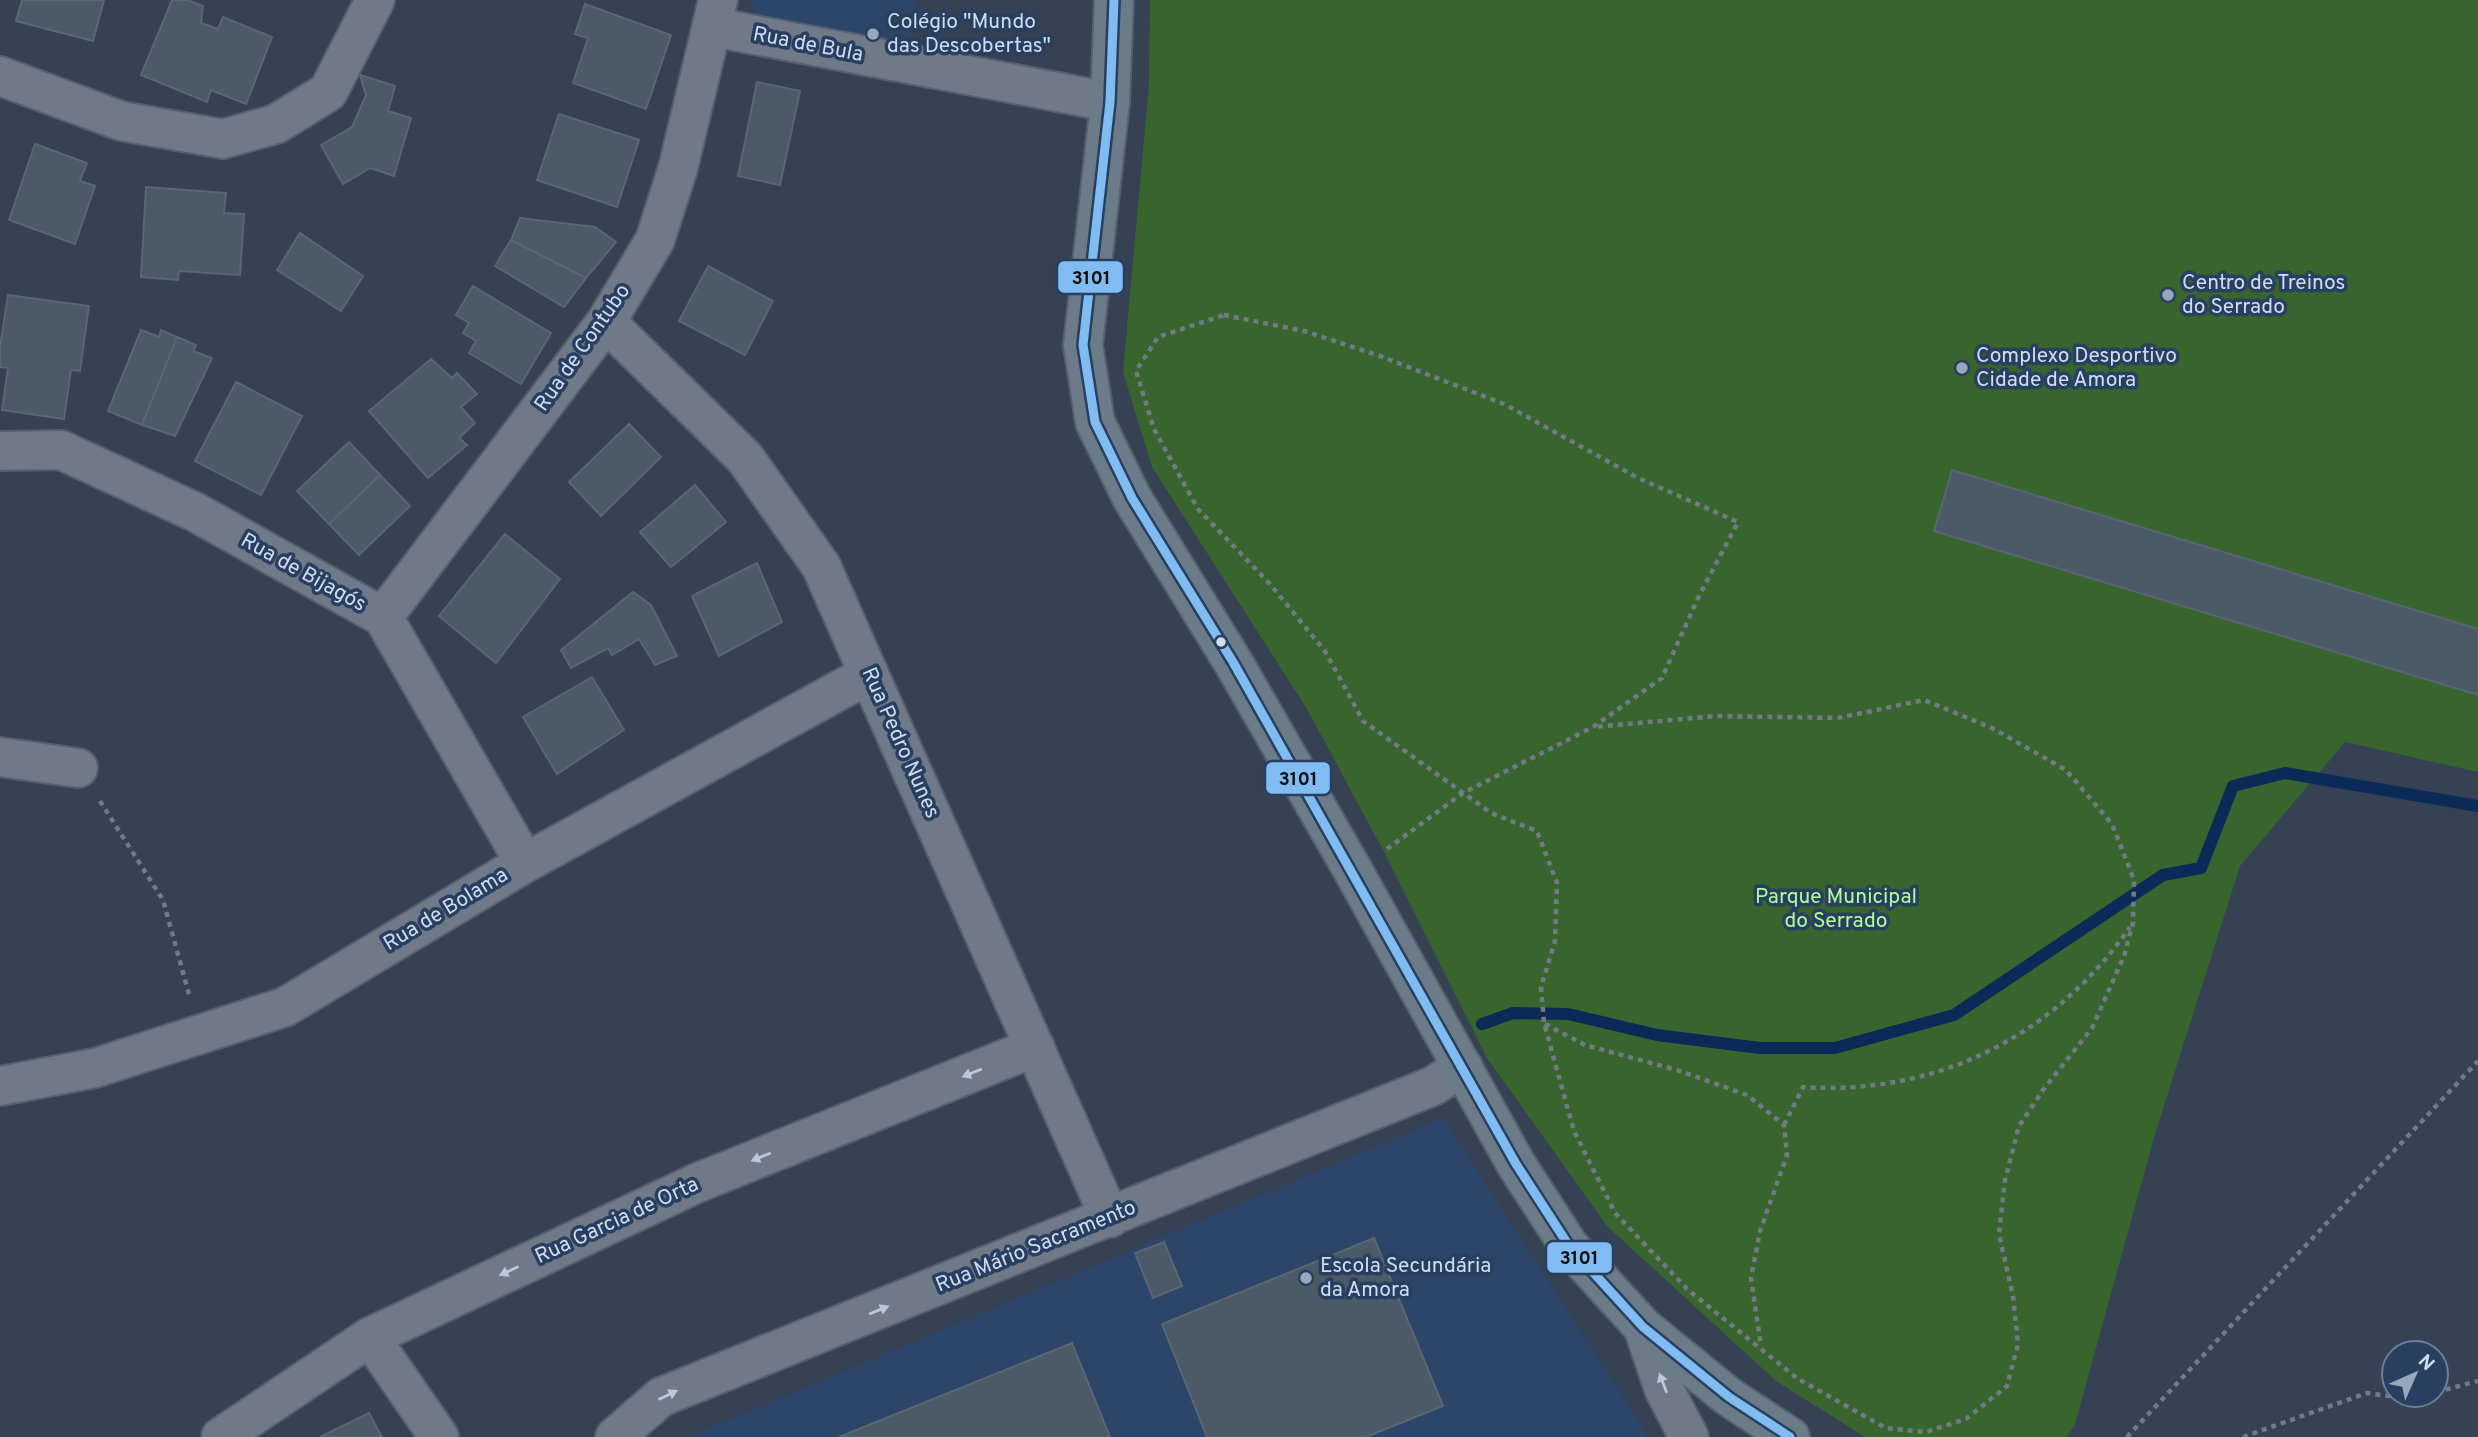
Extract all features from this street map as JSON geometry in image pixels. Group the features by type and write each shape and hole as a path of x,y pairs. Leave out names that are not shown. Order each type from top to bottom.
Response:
{"main road":[{"path":"1114,0 1110,102 1083,345 1095,422 1132,498 1233,662 1516,1164 1569,1246 1643,1327 1729,1397 1790,1437"}],"street":[{"path":"0,76 121,121 223,139 276,124 328,92 375,0"},
{"name":"Rua de Bula","path":"715,14 1110,102"},
{"name":"Rua de Contubo","path":"383,617 606,322 655,240 678,168 715,14"},
{"name":"Rua Pedro Nunes","path":"606,322 745,458 821,566 1110,1218"},
{"name":"Rua de Bijagós","path":"0,451 61,450 195,512 383,617 525,863"},
{"name":"Rua de Bolama","path":"0,1086 95,1068 285,1007 525,863 869,674"},
{"path":"0,757 78,768"},
{"name":"Rua Garcia de Orta","path":"221,1437 370,1337 697,1183 1035,1047"},
{"name":"Rua Mário Sacramento","path":"615,1437 661,1396 1110,1218 1433,1086 1463,1067"},
{"path":"1643,1327 1664,1389 1689,1437"},
{"path":"370,1337 439,1437"}],"path":[{"path":"1384,852 1463,793 1592,727 1662,678 1698,598 1738,522 1638,478 1504,404 1380,356 1304,331 1224,315 1158,337 1136,371 1154,429 1198,509 1269,583 1325,651 1363,721 1463,793 1491,813 1537,831 1557,883 1555,941 1541,987 1544,1022 1573,1131 1615,1213 1687,1289 1762,1347 1798,1379 1886,1428 1926,1432 1966,1419 2007,1386 2018,1343 2013,1296 1999,1234 2005,1180 2019,1126 2043,1090 2092,1028 2124,956 2133,923 2136,900 2134,880 2112,824 2066,771 1992,728 1924,700 1838,718 1716,716 1592,727"},
{"path":"78,768 163,900 200,1034"},
{"path":"1762,1347 1751,1278 1760,1231 1787,1155 1784,1125 1803,1087 1846,1090 1930,1077 2000,1047 2070,997 2105,964 2133,923"},
{"path":"1544,1022 1585,1045 1677,1070 1747,1095 1784,1125"},
{"path":"2127,1437 2478,1061"},
{"path":"2450,1388 2478,1381"},
{"path":"2243,1437 2367,1392 2380,1394"}],"shaded area":[{"name":"Colégio \"Mundo das Descobertas\"","path":"752,0 916,0 907,50 763,18 752,9"},
{"name":"Escola Secundária da Amora","path":"1443,1118 1649,1437 689,1437"}],"green space":[{"name":"Parque Municipal do Serrado","path":"1150,0 2478,0 2478,772 2345,742 2240,866 2155,1134 2075,1424 2067,1437 1865,1437 1776,1381 1607,1226 1487,1058 1384,852 1307,709 1152,467 1123,372 1149,84"}],"building":[{"path":"22,0 104,0 93,41 16,21"},
{"path":"172,0 187,0 203,6 201,23 218,29 223,17 272,37 246,104 211,90 207,102 141,75"},
{"path":"585,4 671,35 646,109 573,83 588,38 575,34"},
{"path":"360,75 395,86 388,111 411,118 394,176 370,168 343,184 321,145 352,127 366,95"},
{"path":"757,82 800,91 780,185 738,176"},
{"path":"559,114 639,140 617,207 537,180"},
{"path":"35,144 87,163 80,181 95,186 75,244 9,220"},
{"path":"146,187 226,193 224,213 244,214 240,275 179,271 178,280 141,277"},
{"path":"520,218 595,227 616,242 586,278 511,240"},
{"path":"300,233 363,276 341,311 277,270"},
{"path":"511,240 586,278 564,307 495,266"},
{"path":"708,266 773,301 745,355 679,321"},
{"path":"473,286 551,333 521,384 469,353 476,341 463,333 469,323 456,315"},
{"path":"8,295 89,306 80,371 71,370 64,419 2,410 8,368 0,367 0,347"},
{"path":"141,330 159,337 161,330 177,337 142,425 108,411"},
{"path":"177,337 196,345 193,351 212,358 175,436 142,425"},
{"path":"431,359 452,378 457,373 477,394 461,407 475,423 459,438 467,445 428,478 369,411"},
{"path":"236,382 302,416 261,495 195,461"},
{"path":"629,424 661,457 601,516 569,482"},
{"path":"349,442 380,475 329,524 297,491"},
{"path":"1952,470 2478,629 2478,695 1934,531"},
{"path":"380,475 410,506 359,555 329,524"},
{"path":"695,485 726,522 671,567 640,532"},
{"path":"505,534 560,579 496,663 439,616"},
{"path":"757,563 782,622 719,656 692,596"},
{"path":"633,592 651,605 677,656 655,665 639,639 612,655 608,648 571,668 561,650"},
{"path":"592,677 624,730 557,774 523,717"},
{"path":"1374,1238 1443,1406 1366,1437 1207,1437 1162,1324"},
{"path":"1164,1242 1182,1286 1153,1298 1135,1253"},
{"path":"1072,1343 1110,1437 839,1437"},
{"path":"369,1413 382,1437 320,1437"}],"waterway":[{"path":"1482,1024 1513,1013 1568,1014 1657,1035 1760,1048 1835,1048 1954,1015 2163,875 2201,868 2233,786 2285,773 2478,806"}],"transit line":[{"name":"3101","path":"1114,0 1110,102 1083,345 1095,422 1132,498 1233,662 1516,1164 1569,1246 1643,1327 1729,1397 1790,1437"}],"place":[{"name":"Colégio \"Mundo das Descobertas\"","path":"873,34"},
{"name":"Centro de Treinos do Serrado","path":"2168,295"},
{"name":"Complexo Desportivo Cidade de Amora","path":"1962,368"},
{"name":"Escola Secundária da Amora","path":"1306,1278"}]}
